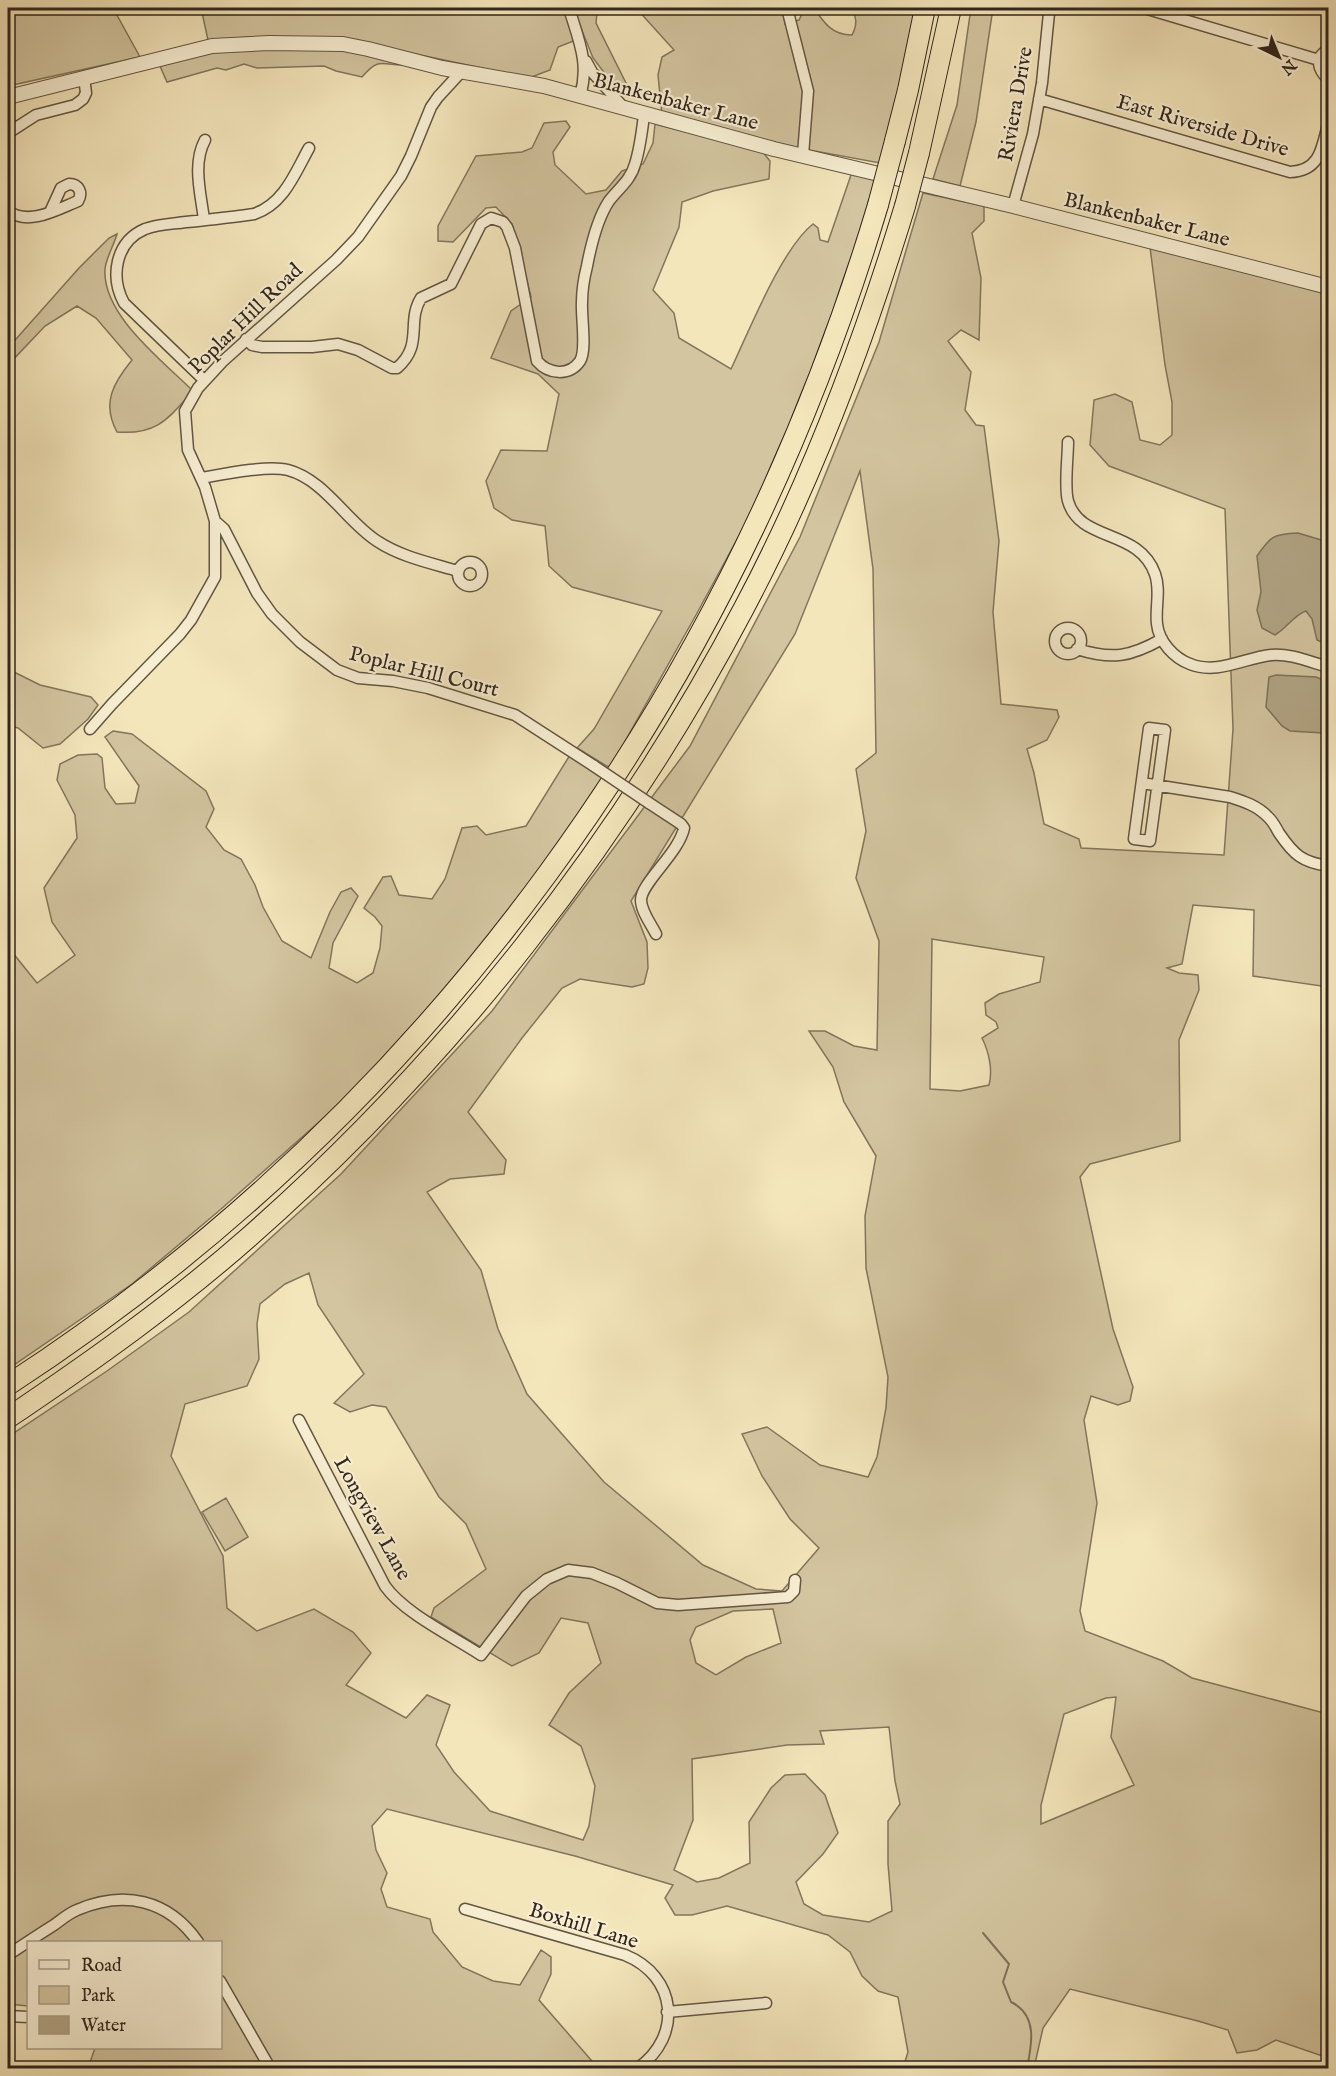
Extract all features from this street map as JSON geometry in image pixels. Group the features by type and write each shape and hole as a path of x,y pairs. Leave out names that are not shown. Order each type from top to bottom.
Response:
{"highway":[{"path":"8,1385 60,1350 147,1285 230,1218 297,1158 348,1108 432,1017 482,958 562,856 636,744 702,631 735,568 793,445 863,257 909,90 925,8"},
{"path":"8,1418 140,1326 246,1240 375,1118 468,1015 521,951 581,872 664,748 706,677 764,568 812,464 852,366 905,206 951,8"}],"street":[{"path":"569,8 584,59 592,72 626,109"},
{"path":"787,8 791,30 805,71 808,91 803,155"},
{"path":"1144,8 1319,60"},
{"name":"Riviera Drive","path":"1012,206 1028,155 1040,99 1050,9"},
{"name":"Blankenbaker Lane","path":"8,97 212,46 343,44 461,72 518,81 580,96 644,115 1329,287"},
{"path":"1329,50 1324,52 1319,60 1323,74 1329,79"},
{"path":"580,96 584,84 584,59"},
{"name":"Poplar Hill Road","path":"90,729 180,634 191,620 214,577 215,521 202,478 189,452 186,411 204,380 246,339 336,260 358,237 401,176 431,107 461,72"},
{"path":"8,133 36,115 79,102 86,93 84,77"},
{"name":"East Riverside Drive","path":"1040,99 1290,172 1305,169 1317,159 1329,124"},
{"path":"246,339 252,345 262,347 312,347 338,344 357,350 392,368 397,368 412,351 415,315 421,298 451,284 479,226 491,218 507,226 515,248 537,361 553,372 574,368 583,356 582,302 587,266 602,213 626,182 635,166 644,115"},
{"path":"204,220 197,160 199,150 205,140"},
{"path":"204,380 124,303 119,293 115,274 121,251 128,241 154,226 254,214 270,207 282,196 309,148"},
{"path":"8,211 27,218 50,212"},
{"path":"1068,442 1066,490 1071,509 1081,521 1093,529 1127,542 1136,548 1151,565 1158,586 1156,623 1167,648 1182,661 1204,668 1222,667 1273,655 1291,656 1329,668"},
{"path":"202,478 268,469 288,470 311,482 356,524 382,544 416,559 458,572"},
{"name":"Poplar Hill Court","path":"215,521 224,529 257,593 272,614 300,642 337,670 358,678 393,681 428,688 515,715 681,824 684,828 677,846 642,894 642,906 656,934"},
{"path":"1077,650 1104,656 1117,656 1143,650 1162,639"},
{"path":"1149,728 1165,730 1150,841 1134,839 1142,783 1149,728"},
{"path":"1142,783 1244,801 1268,817 1295,854 1304,861 1329,866"},
{"name":"Longview Lane","path":"299,1420 385,1586 392,1595 481,1654 526,1596 547,1579 568,1570 592,1573 657,1603 678,1605 788,1597 794,1591 795,1580"},
{"path":"30,1941 76,1910 114,1899 140,1900 169,1912 197,1941"},
{"name":"Boxhill Lane","path":"465,1910 634,1959 646,1967 658,1981 666,1997 668,2024 665,2036 654,2056 638,2068"},
{"path":"8,1956 27,1943"},
{"path":"222,1984 270,2068"},
{"path":"667,2012 766,2003"},
{"path":"8,2016 27,2017"}],"green space":[{"path":"8,8 113,8 140,57 8,86"},
{"path":"201,8 566,8 576,40 558,47 550,70 529,78 378,46 250,37 208,40"},
{"path":"573,8 603,8 597,13 596,23 631,93 621,95 593,58"},
{"path":"636,8 783,8 785,24 799,20 805,8 814,8 825,23 834,30 852,35 856,21 849,8 918,8 880,163 798,148 662,115 658,75 662,57 674,50"},
{"path":"971,8 993,8 976,122 960,186 933,179 957,105"},
{"path":"330,46 406,65 377,64 362,77 324,66 257,68 244,64 226,70 217,68 167,82 159,64 207,50"},
{"path":"566,121 570,127 553,152 555,165 586,194 606,190 622,171 643,164 653,143 655,124 762,151 770,161 769,179 713,191 682,202 679,227 653,290 674,313 679,338 731,369 778,270 801,236 813,224 818,228 820,240 828,242 852,172 877,180 808,388 766,486 610,768 577,748 594,729 662,611 572,587 549,566 545,526 512,520 494,508 486,481 501,450 547,451 559,394 538,374 491,358 511,311 531,297 512,224 496,207 486,208 453,242 438,241 438,226 476,156 522,152 532,148 544,123"},
{"path":"923,193 984,206 984,221 972,233 981,278 979,340 961,330 948,341 971,372 965,410 976,425 984,426 999,541 993,612 1001,704 1057,710 1059,717 1047,740 1027,749 1044,824 1079,839 1081,848 1224,855 1233,729 1225,509 1109,466 1090,445 1094,400 1115,394 1132,402 1140,440 1160,445 1172,435 1172,402 1150,247 1328,293 1328,987 1253,976 1254,910 1193,905 1182,964 1167,968 1179,973 1198,975 1199,990 1179,1040 1180,1141 1090,1164 1080,1177 1113,1329 1133,1387 1130,1401 1118,1405 1091,1396 1084,1420 1097,1503 1080,1611 1085,1631 1163,1661 1192,1678 1328,1714 1328,2058 1276,2040 1257,2050 1237,2053 1228,2030 1070,1989 1043,2028 1034,2068 903,2068 908,2052 898,1997 878,1991 862,1976 850,1952 828,1935 727,1906 692,1915 675,1915 665,1898 673,1885 575,1856 387,1809 372,1826 376,1850 387,1873 381,1889 387,1907 430,1919 433,1932 462,1967 493,1981 520,1985 541,1950 551,1957 551,1974 539,2000 598,2068 88,2068 95,2049 222,2049 222,1941 27,1941 27,2006 8,2004 8,1437 107,1371 189,1312 341,1174 492,1011 690,746 800,537 879,342","holes":["860,471 873,569 876,753 856,769 866,831 856,878 879,941 877,1050 854,1046 825,1031 809,1031 833,1067 844,1102 876,1156 865,1216 866,1268 888,1377 886,1408 877,1457 868,1477 820,1465 767,1427 742,1434 762,1476 790,1519 819,1548 782,1591 756,1589 703,1565 604,1482 527,1394 498,1329 481,1270 427,1192 450,1179 504,1174 506,1160 468,1112 562,988 580,979 632,987 644,984 648,968 647,942 631,901 795,634","932,939 1044,957 1040,982 999,994 985,1003 986,1015 996,1022 998,1028 982,1038 990,1061 989,1085 960,1091 930,1089","309,1273 318,1305 364,1374 334,1403 350,1412 372,1405 386,1407 439,1497 466,1524 486,1569 434,1608 431,1617 512,1666 539,1653 561,1618 588,1623 601,1663 569,1693 549,1725 581,1746 595,1786 589,1826 583,1840 490,1811 454,1772 436,1745 450,1705 427,1695 406,1718 346,1685 371,1653 353,1632 314,1609 257,1631 227,1608 223,1556 171,1456 185,1404 247,1386 259,1359 257,1324 260,1304 285,1284","773,1609 781,1643 746,1657 716,1675 696,1663 690,1640 696,1627 733,1611","1116,1697 1111,1737 1134,1785 1041,1824 1041,1805 1064,1714 1106,1698","889,1727 900,1804 888,1821 888,1864 892,1911 869,1922 823,1915 804,1904 796,1882 823,1854 838,1833 825,1795 805,1774 785,1775 771,1788 749,1822 750,1863 719,1878 697,1882 674,1870 693,1820 692,1759 787,1745 824,1744 820,1731"]},
{"path":"117,234 105,269 107,286 113,303 137,336 193,391 169,417 152,428 142,431 117,432 110,412 110,402 115,385 132,360 96,318 77,306 45,326 8,365 8,348 79,268 109,238"},
{"path":"8,669 40,685 91,697 98,705 88,719 60,744 43,748 18,728 8,725"},
{"path":"113,731 132,734 206,791 214,809 206,827 224,850 241,859 282,941 311,958 341,892 351,888 358,896 333,943 329,968 357,983 373,973 380,948 382,926 364,908 383,877 391,876 399,895 432,899 445,879 462,828 477,826 486,835 526,826 570,755 606,778 481,949 345,1099 220,1210 132,1284 8,1369 8,947 37,983 75,955 52,922 44,888 77,838 75,815 57,780 60,764 78,755 97,754 102,758 105,788 116,804 135,803 139,786 105,737"},
{"path":"226,1498 248,1537 225,1551 202,1512"}],"water":[{"path":"1298,533 1328,542 1328,645 1317,640 1312,619 1306,611 1275,635 1262,628 1257,610 1261,592 1257,556 1273,537"},
{"path":"1276,675 1316,677 1328,682 1328,731 1323,733 1290,731 1282,726 1266,707 1269,677"}],"waterway":[{"path":"983,1933 1009,1964 1003,1982 1011,2002 1026,2014 1029,2022 1031,2040 1027,2068"}]}
